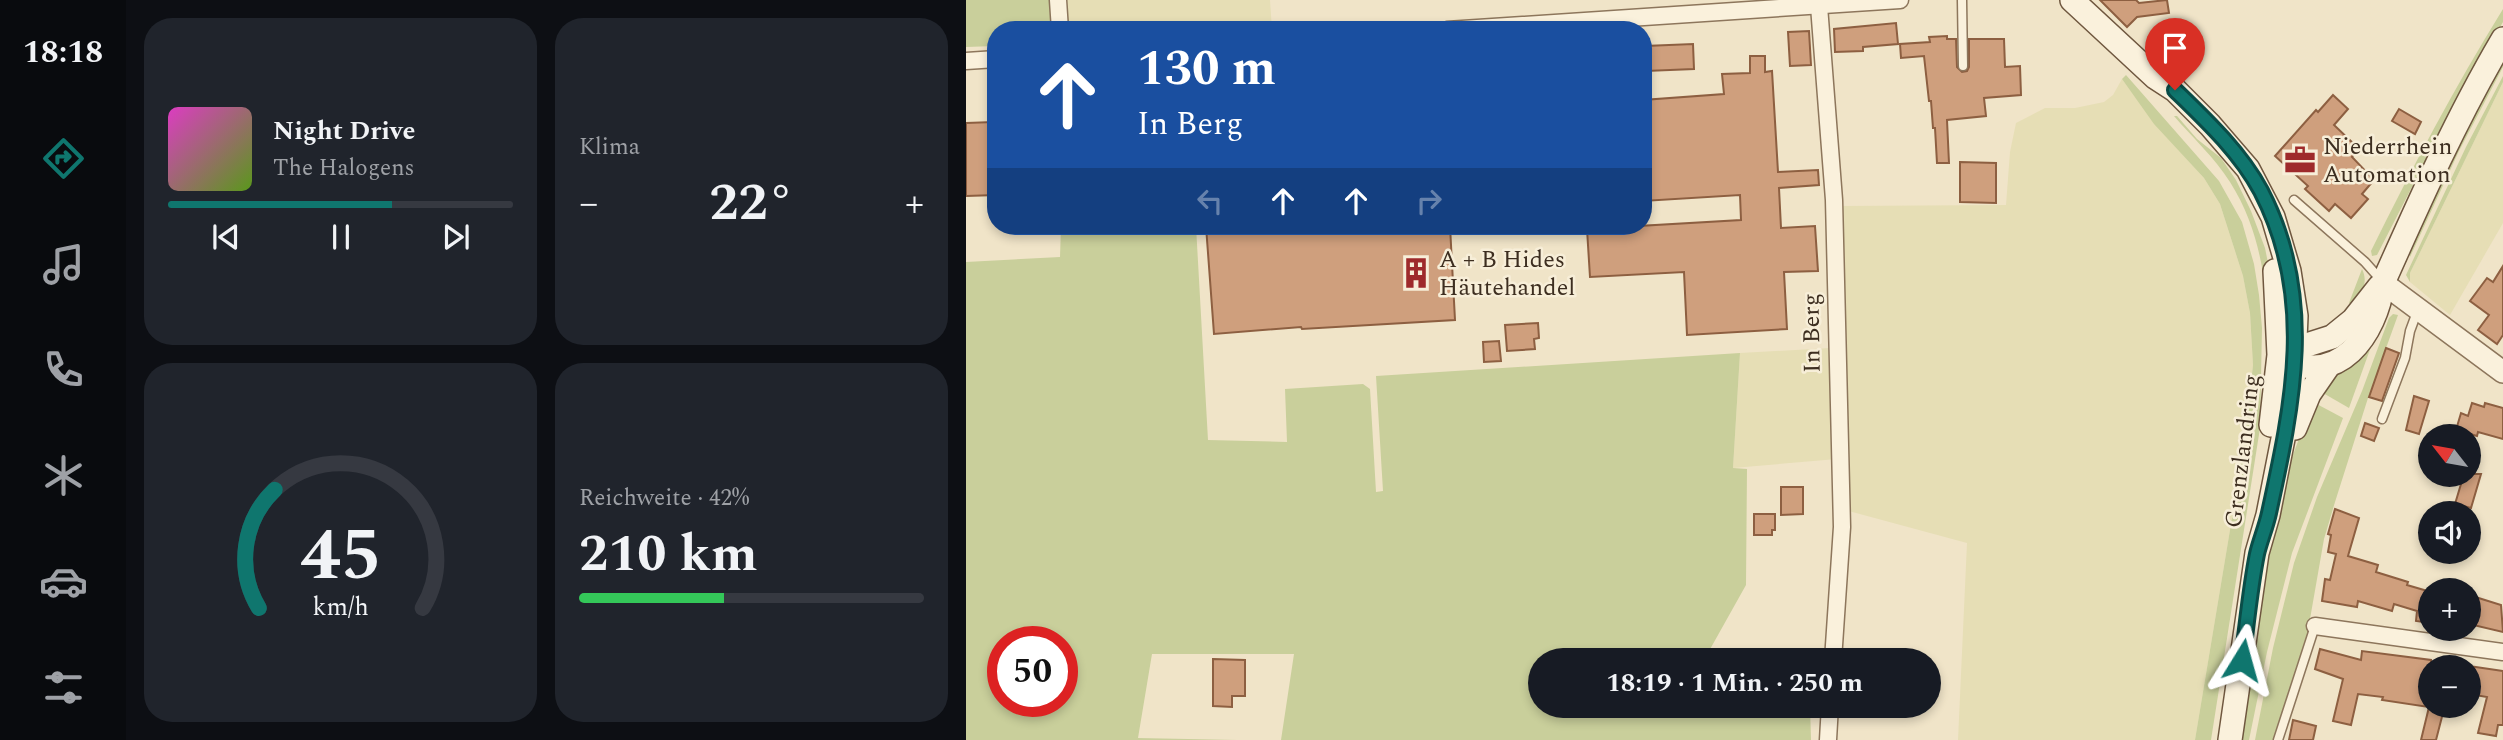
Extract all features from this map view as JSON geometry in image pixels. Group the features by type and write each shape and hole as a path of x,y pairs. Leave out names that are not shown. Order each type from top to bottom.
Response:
{"main road":[{"path":"2072,0 2155,77 2175,90 2248,169 2273,217 2289,271 2296,316 2290,355"},
{"path":"2290,355 2340,332 2383,282 2471,94 2503,39"},
{"path":"2276,477 2309,394 2329,365 2350,351 2367,331 2381,300 2383,282"},
{"name":"Grenzlandring","path":"2290,355 2317,368 2329,365"},
{"name":"Grenzlandring","path":"2230,740 2258,553 2269,515 2292,388 2290,355"},
{"name":"Grenzlandring","path":"2258,553 2257,530 2290,355"}],"street":[{"path":"1058,0 1059,21"},
{"path":"1586,21 1900,0"},
{"name":"In Berg","path":"1819,6 1834,200 1842,527 1834,648"},
{"path":"966,61 987,60"},
{"path":"2383,282 2503,372"},
{"path":"2315,626 2503,652"},
{"path":"1828,740 1829,718"}],"lane":[{"path":"1962,0 1963,66"},
{"path":"2294,200 2365,262 2383,282"},
{"path":"2382,419 2405,358 2418,309"},
{"path":"2278,740 2315,626"}],"shaded area":[{"path":"1063,0 1270,0 1271,21 1064,21"},
{"path":"2122,79 2155,124 2204,178 2220,204 2243,276 2250,313 2253,365 2244,446 2195,740 1958,740 1967,543 1845,510 1838,206 2006,205 2010,152 2016,123 2045,108 2075,108 2104,102 2113,95"},
{"path":"2503,82 2503,223 2450,315 2410,282 2410,273"},
{"path":"1830,348 1837,459 1733,468 1740,353"}],"green space":[{"path":"966,0 1054,0 1055,21 987,21 987,46 966,47"},
{"path":"2503,9 2503,22 2450,113 2377,255 2372,256 2371,251 2418,159 2467,68"},
{"path":"2503,54 2503,67 2459,151 2410,257 2409,251 2468,122"},
{"path":"2126,75 2219,181 2242,222 2254,264 2259,295 2262,328 2260,428 2211,740 2195,740 2244,446 2253,365 2250,313 2243,276 2220,204 2204,178 2154,124 2122,79"},
{"path":"2503,76 2503,82 2410,273 2410,282 2406,275 2466,147"},
{"path":"2174,116 2221,158 2236,180 2251,211 2265,248 2269,268 2270,326 2259,251 2248,216 2230,182"},
{"path":"1061,235 1197,235 1208,440 1287,442 1285,389 1363,384 1370,389 1376,492 1383,491 1376,376 1740,353 1733,468 1747,469 1746,585 1711,648 1528,648 1528,718 1810,718 1811,740 1281,740 1294,654 1152,654 1138,738 1237,740 966,740 966,262 1060,257"},
{"path":"2362,269 2364,284 2355,306 2349,303"},
{"path":"2393,314 2398,315 2368,398 2324,539 2310,619 2312,627 2273,740 2255,740 2273,648 2294,563 2317,497 2362,391 2389,318"},
{"path":"2377,330 2349,408 2323,393 2335,375"},
{"path":"2313,402 2343,418 2292,553 2267,652 2249,740 2238,740 2265,566 2286,473"}],"building":[{"path":"2100,0 2136,0 2139,3 2167,0 2169,13 2137,17 2127,27"},
{"path":"1896,23 1898,44 1863,47 1863,51 1835,52 1834,29"},
{"path":"1809,31 1811,65 1790,66 1788,32"},
{"path":"1947,36 1947,39 1956,39 1957,67 1962,72 1969,67 1969,39 2004,39 2005,67 2020,66 2021,95 1984,98 1986,116 1947,120 1949,163 1937,163 1935,128 1924,56 1901,58 1900,44 1930,42 1929,37"},
{"path":"1693,44 1694,69 1652,71 1652,46"},
{"path":"1750,56 1765,56 1765,72 1772,71 1778,172 1818,170 1819,185 1779,188 1781,228 1815,226 1818,271 1784,272 1787,329 1687,335 1684,272 1590,277 1587,235 1652,235 1652,225 1741,220 1740,195 1652,200 1652,99 1724,94 1722,74 1750,73"},
{"path":"2333,95 2348,109 2334,125 2358,148 2352,157 2374,180 2362,194 2368,199 2351,218 2335,204 2329,211 2305,189 2308,186 2275,156"},
{"path":"2399,109 2421,122 2415,134 2392,121"},
{"path":"987,122 987,195 966,196 966,123"},
{"path":"1960,162 1996,163 1996,203 1960,202"},
{"path":"1207,235 1450,235 1455,320 1214,334"},
{"path":"2503,266 2503,335 2497,344 2478,330 2489,315 2470,301 2487,278 2493,282"},
{"path":"1538,323 1539,338 1534,339 1535,349 1507,351 1505,325"},
{"path":"1499,341 1501,361 1484,362 1483,342"},
{"path":"2386,348 2399,353 2382,401 2369,397"},
{"path":"2414,396 2429,401 2422,424 2418,424 2418,434 2406,430"},
{"path":"2472,403 2503,408 2503,439 2482,433 2482,424 2458,424 2461,413 2468,416"},
{"path":"2365,423 2379,428 2374,441 2361,436"},
{"path":"1781,487 1803,487 1803,514 1781,515"},
{"path":"2460,487 2477,487 2473,501 2456,501"},
{"path":"2335,509 2359,518 2348,556 2378,565 2376,572 2408,582 2407,585 2418,588 2418,621 2417,611 2394,604 2392,611 2358,601 2357,607 2322,601 2325,579 2330,580 2336,554 2328,552 2331,535 2328,534"},
{"path":"1754,514 1775,514 1775,530 1772,530 1772,535 1754,535"},
{"path":"2481,599 2501,605 2503,632 2481,627"},
{"path":"2320,649 2361,660 2362,651 2418,658 2418,705 2358,694 2351,725 2333,721 2343,679 2315,669"},
{"path":"1213,659 1245,660 1245,696 1232,696 1232,707 1213,706"},
{"path":"2481,668 2503,671 2503,725 2498,725 2496,736 2478,733 2487,697 2481,696"},
{"path":"2426,718 2442,718 2436,740 2421,740"},
{"path":"2293,720 2316,726 2313,740 2289,740"}],"place":[{"name":"Niederrhein Automation","path":"2300,160"},
{"name":"A + B Hides Häutehandel","path":"1416,273"}],"route":[{"path":"2175,90 2248,169 2260,190 2273,217 2289,271 2296,316 2292,388 2269,515 2258,553 2242,660"}]}
